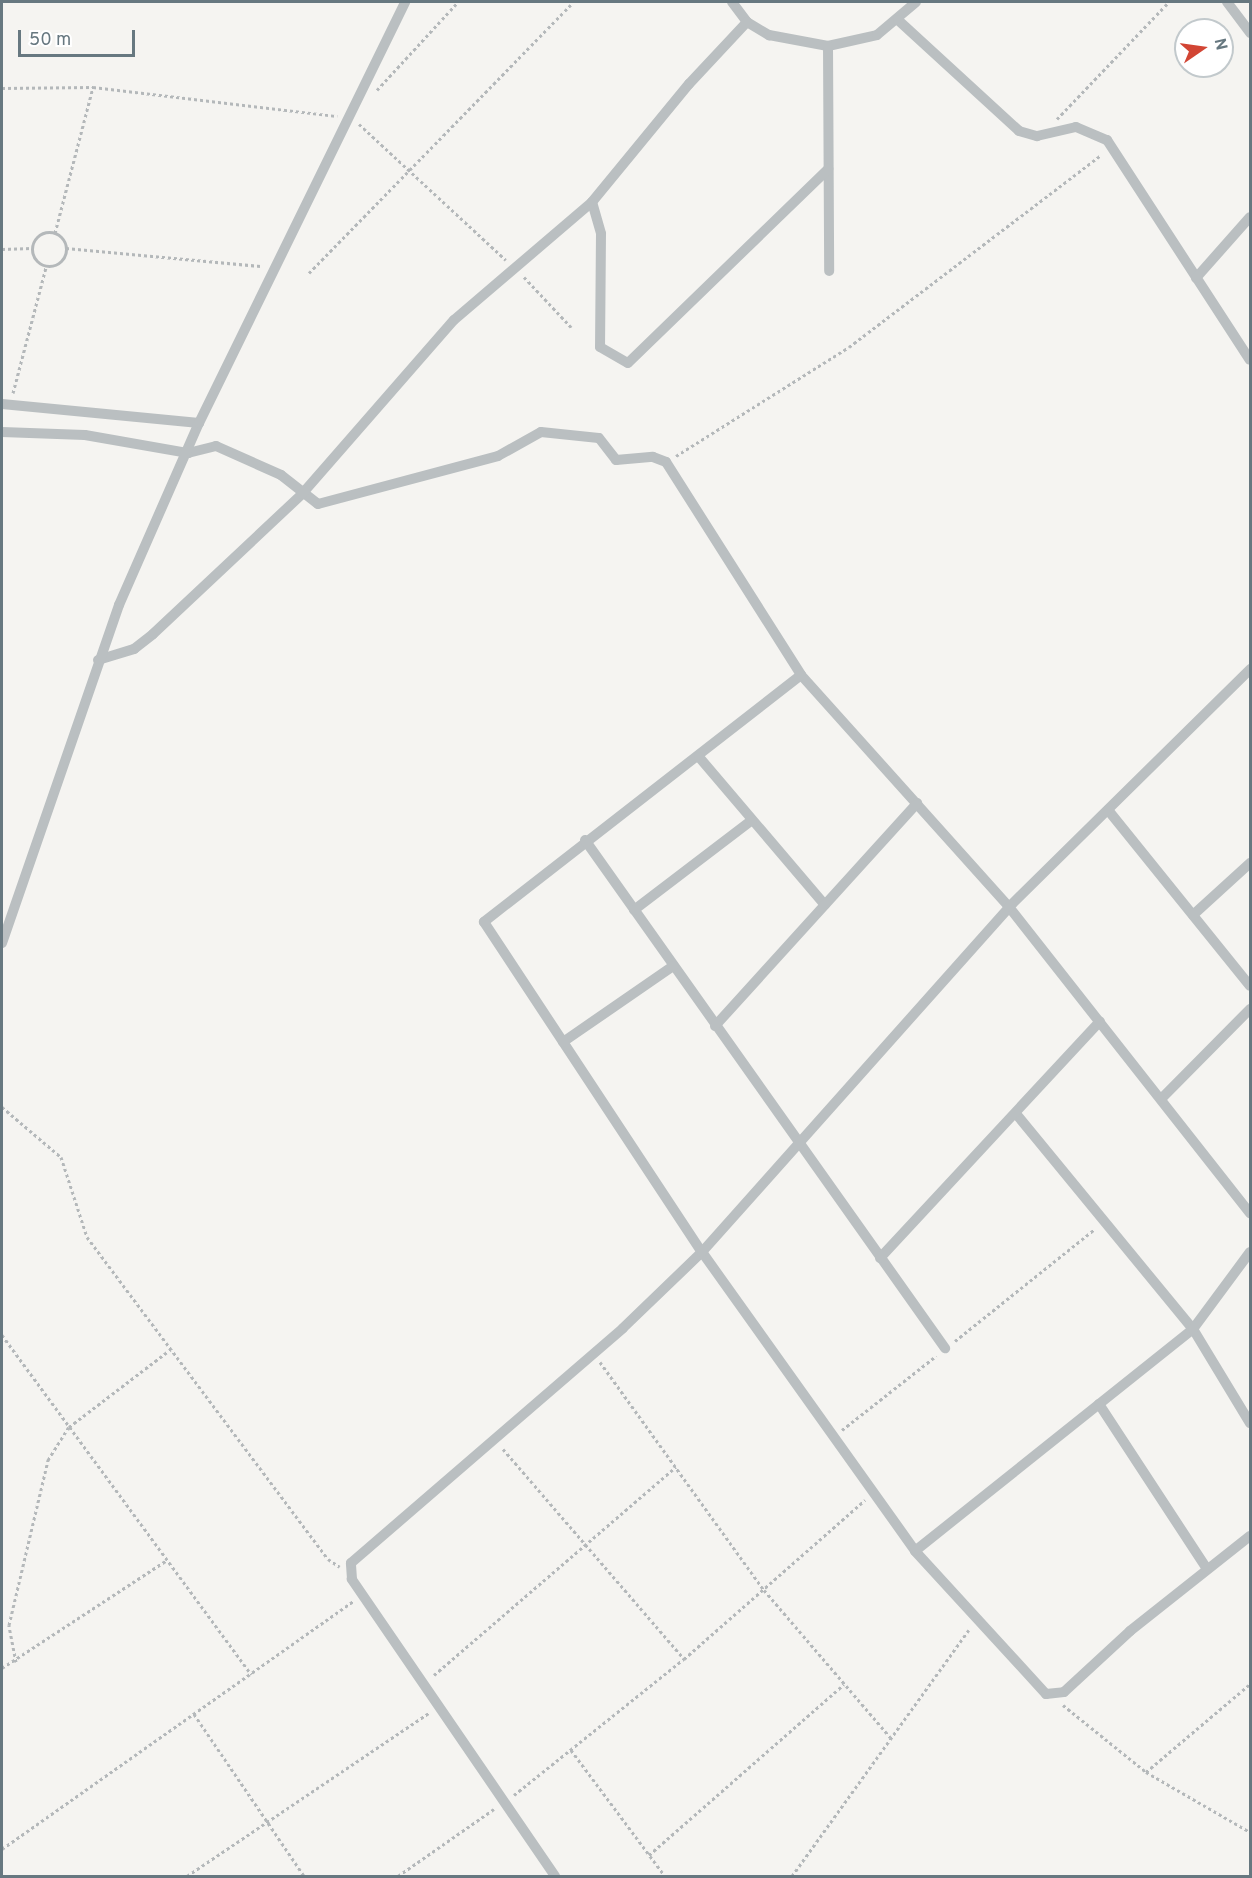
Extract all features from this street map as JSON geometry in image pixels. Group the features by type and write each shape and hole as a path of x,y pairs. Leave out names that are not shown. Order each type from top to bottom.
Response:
{"street":[{"path":"2,943 98,660 199,423 352,117 405,2"},
{"path":"732,2 747,22 770,35 828,46 877,35 898,20 916,2"},
{"path":"1227,2 1251,33"},
{"path":"898,20 1019,131 1046,134 1085,128 1112,146 1251,360"},
{"path":"98,660 134,649 153,634 302,494 454,320 517,271 592,202 689,84 747,22"},
{"path":"828,46 829,271"},
{"path":"592,202 601,234 600,347 628,363 828,169"},
{"path":"1196,278 1251,217"},
{"path":"6,404 199,423"},
{"path":"2,432 85,435 188,453 216,446 281,475 302,494 327,503 498,456 541,432 599,438 616,460 653,457 666,462 801,675 1009,908 1251,1213"},
{"path":"555,1876 363,1595 349,1568 594,1353 702,1252 1009,908 1251,669"},
{"path":"801,675 699,757 585,840 484,922 702,1252 915,1551 1046,1694 1059,1695 1207,1569 1251,1536"},
{"path":"699,757 825,905"},
{"path":"715,1026 917,803"},
{"path":"1108,810 1251,986"},
{"path":"634,910 752,820"},
{"path":"585,840 798,1144 945,1348"},
{"path":"1193,915 1251,863"},
{"path":"563,1042 673,966"},
{"path":"1161,1099 1251,1009"},
{"path":"880,1258 1017,1115 1100,1022"},
{"path":"1017,1115 1193,1329 1251,1423"},
{"path":"915,1551 1193,1329 1251,1252"},
{"path":"1099,1404 1207,1569"}],"path":[{"path":"375,93 458,2"},
{"path":"309,273 573,2"},
{"path":"1046,134 1076,93 1169,2"},
{"path":"55,233 93,87"},
{"path":"2,88 93,87 352,117 517,271 571,327"},
{"path":"666,462 849,347 1112,146"},
{"path":"46,267 33,258 32,248 39,235 55,233"},
{"path":"55,233 66,248 278,267"},
{"path":"2,249 32,248"},
{"path":"46,267 61,262 66,248"},
{"path":"6,404 46,267"},
{"path":"2,1107 61,1157 81,1226 328,1558 349,1568"},
{"path":"834,1437 1106,1221"},
{"path":"2,1335 251,1674"},
{"path":"16,1662 8,1635 48,1460 69,1427 171,1349"},
{"path":"594,1353 764,1590 890,1737"},
{"path":"495,1439 684,1659"},
{"path":"424,1684 676,1467"},
{"path":"398,1876 504,1802 684,1659 873,1492"},
{"path":"2,1668 16,1662 167,1560"},
{"path":"2,1850 363,1595"},
{"path":"792,1876 890,1737 978,1619"},
{"path":"650,1855 844,1683"},
{"path":"1146,1772 1250,1685"},
{"path":"1059,1695 1076,1721 1146,1772 1251,1832"},
{"path":"187,1876 439,1706"},
{"path":"194,1714 304,1876"},
{"path":"570,1750 665,1876"}]}
